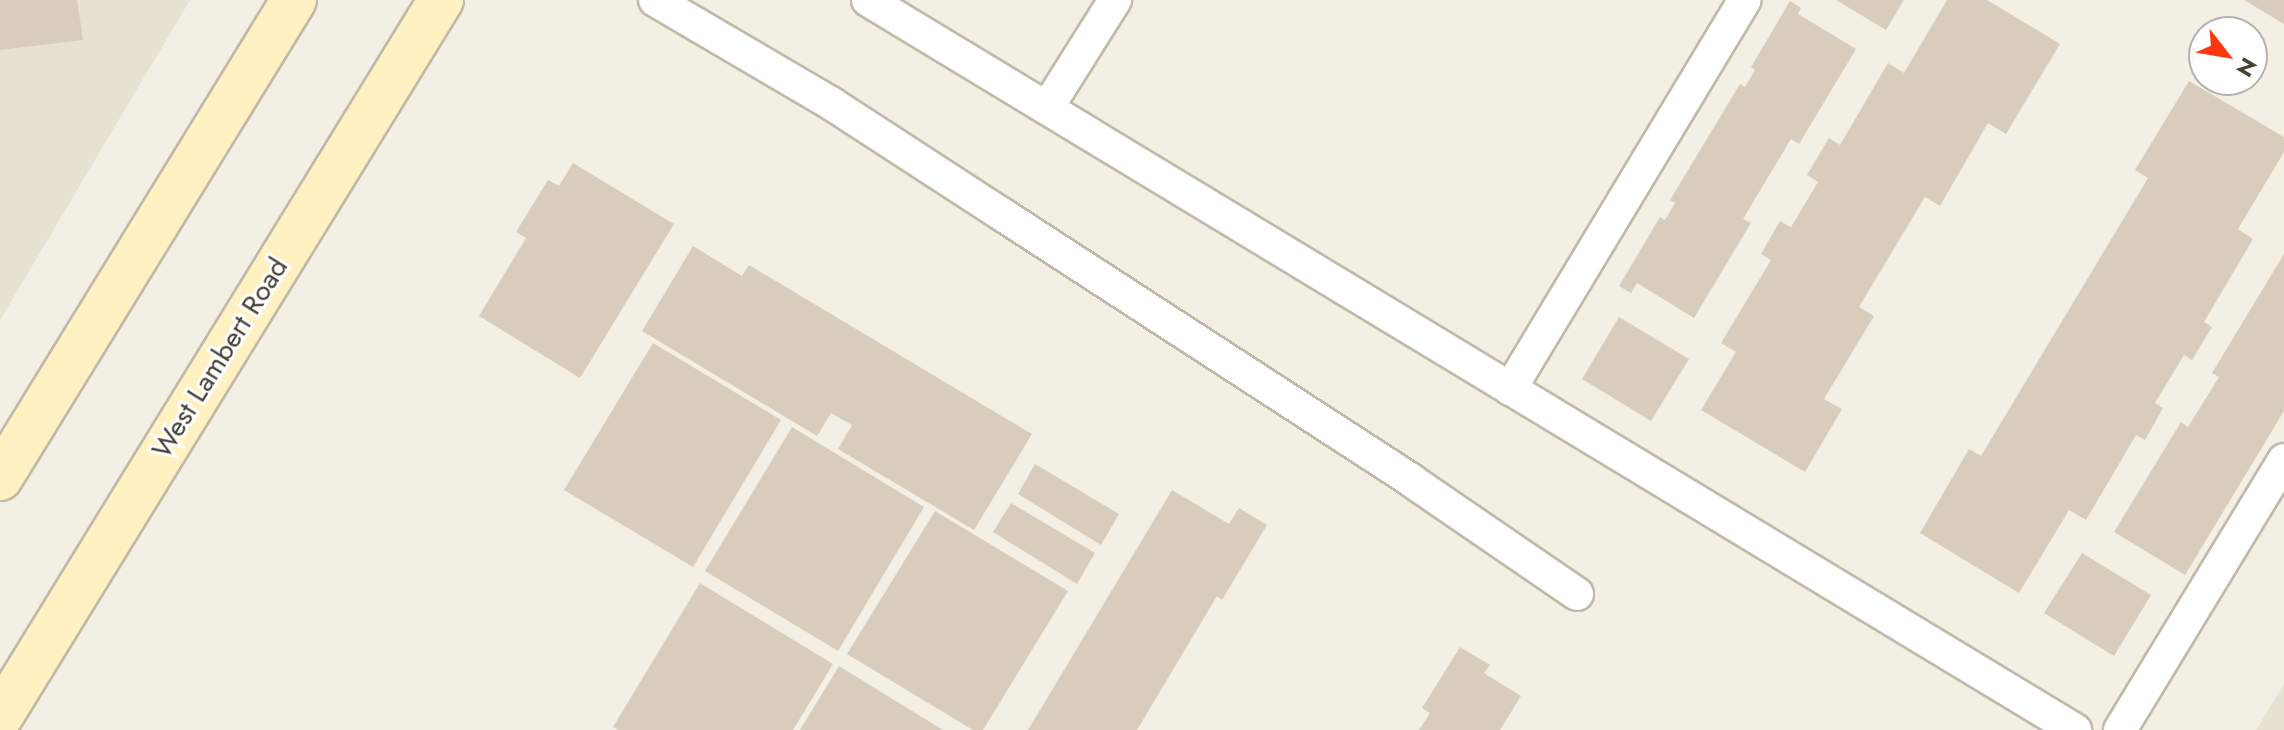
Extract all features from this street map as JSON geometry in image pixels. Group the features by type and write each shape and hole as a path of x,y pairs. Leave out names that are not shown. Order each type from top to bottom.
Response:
{"main road":[{"path":"0,478 294,0"},
{"name":"West Lambert Road","path":"0,717 441,0"}],"lane":[{"path":"655,0 832,104 1412,481 1577,594"},
{"path":"868,0 2075,730"},
{"path":"1047,108 1115,0"},
{"path":"1510,389 1745,0"},
{"path":"2120,730 2284,460"}],"shaded area":[{"path":"0,0 190,0 0,320"},
{"path":"2284,684 2284,730 2256,730"}],"building":[{"path":"0,0 77,0 83,40 0,50"},
{"path":"1836,0 1904,0 1886,30"},
{"path":"1947,0 1987,0 2060,44 2006,134 1988,123 1940,206 1925,197 1859,307 1874,316 1824,399 1842,409 1805,472 1701,410 1736,352 1721,343 1771,260 1761,254 1780,221 1791,227 1818,182 1807,175 1829,138 1840,145 1888,63 1904,73"},
{"path":"2244,0 2284,0 2284,24"},
{"path":"1790,1 1801,8 1798,14 1856,49 1799,144 1791,139 1743,219 1751,223 1694,318 1637,283 1631,293 1619,286 1660,217 1665,220 1675,203 1670,200 1740,84 1745,87 1755,70 1751,67"},
{"path":"2188,83 2188,96 2214,96 2284,137 2284,152 2238,229 2253,239 2204,322 2212,327 2192,360 2184,355 2155,403 2163,408 2145,440 2136,435 2086,520 2069,510 2019,593 1920,533 1969,449 1981,456 2148,178 2135,170"},
{"path":"573,163 674,224 580,378 479,316 526,238 516,232 548,180 559,186"},
{"path":"693,246 742,276 749,265 1032,434 974,530 838,449 852,425 831,413 817,436 642,331"},
{"path":"2284,254 2284,411 2185,575 2114,532 2181,422 2188,427 2219,377 2212,373"},
{"path":"1619,317 1689,359 1651,421 1582,379"},
{"path":"653,343 781,420 693,567 564,490"},
{"path":"792,427 924,507 838,651 705,571"},
{"path":"1035,464 1119,514 1101,545 1018,494"},
{"path":"1172,490 1229,524 1239,508 1267,525 1222,600 1217,596 1137,730 1028,730"},
{"path":"1011,503 1095,553 1077,584 993,532"},
{"path":"935,511 1068,591 983,730 973,730 847,654"},
{"path":"2082,553 2151,595 2114,656 2044,613"},
{"path":"700,583 833,664 793,730 619,730 613,727"},
{"path":"1460,647 1490,665 1484,673 1521,696 1500,730 1419,730 1430,713 1422,708"},
{"path":"839,666 943,730 800,730"}]}
